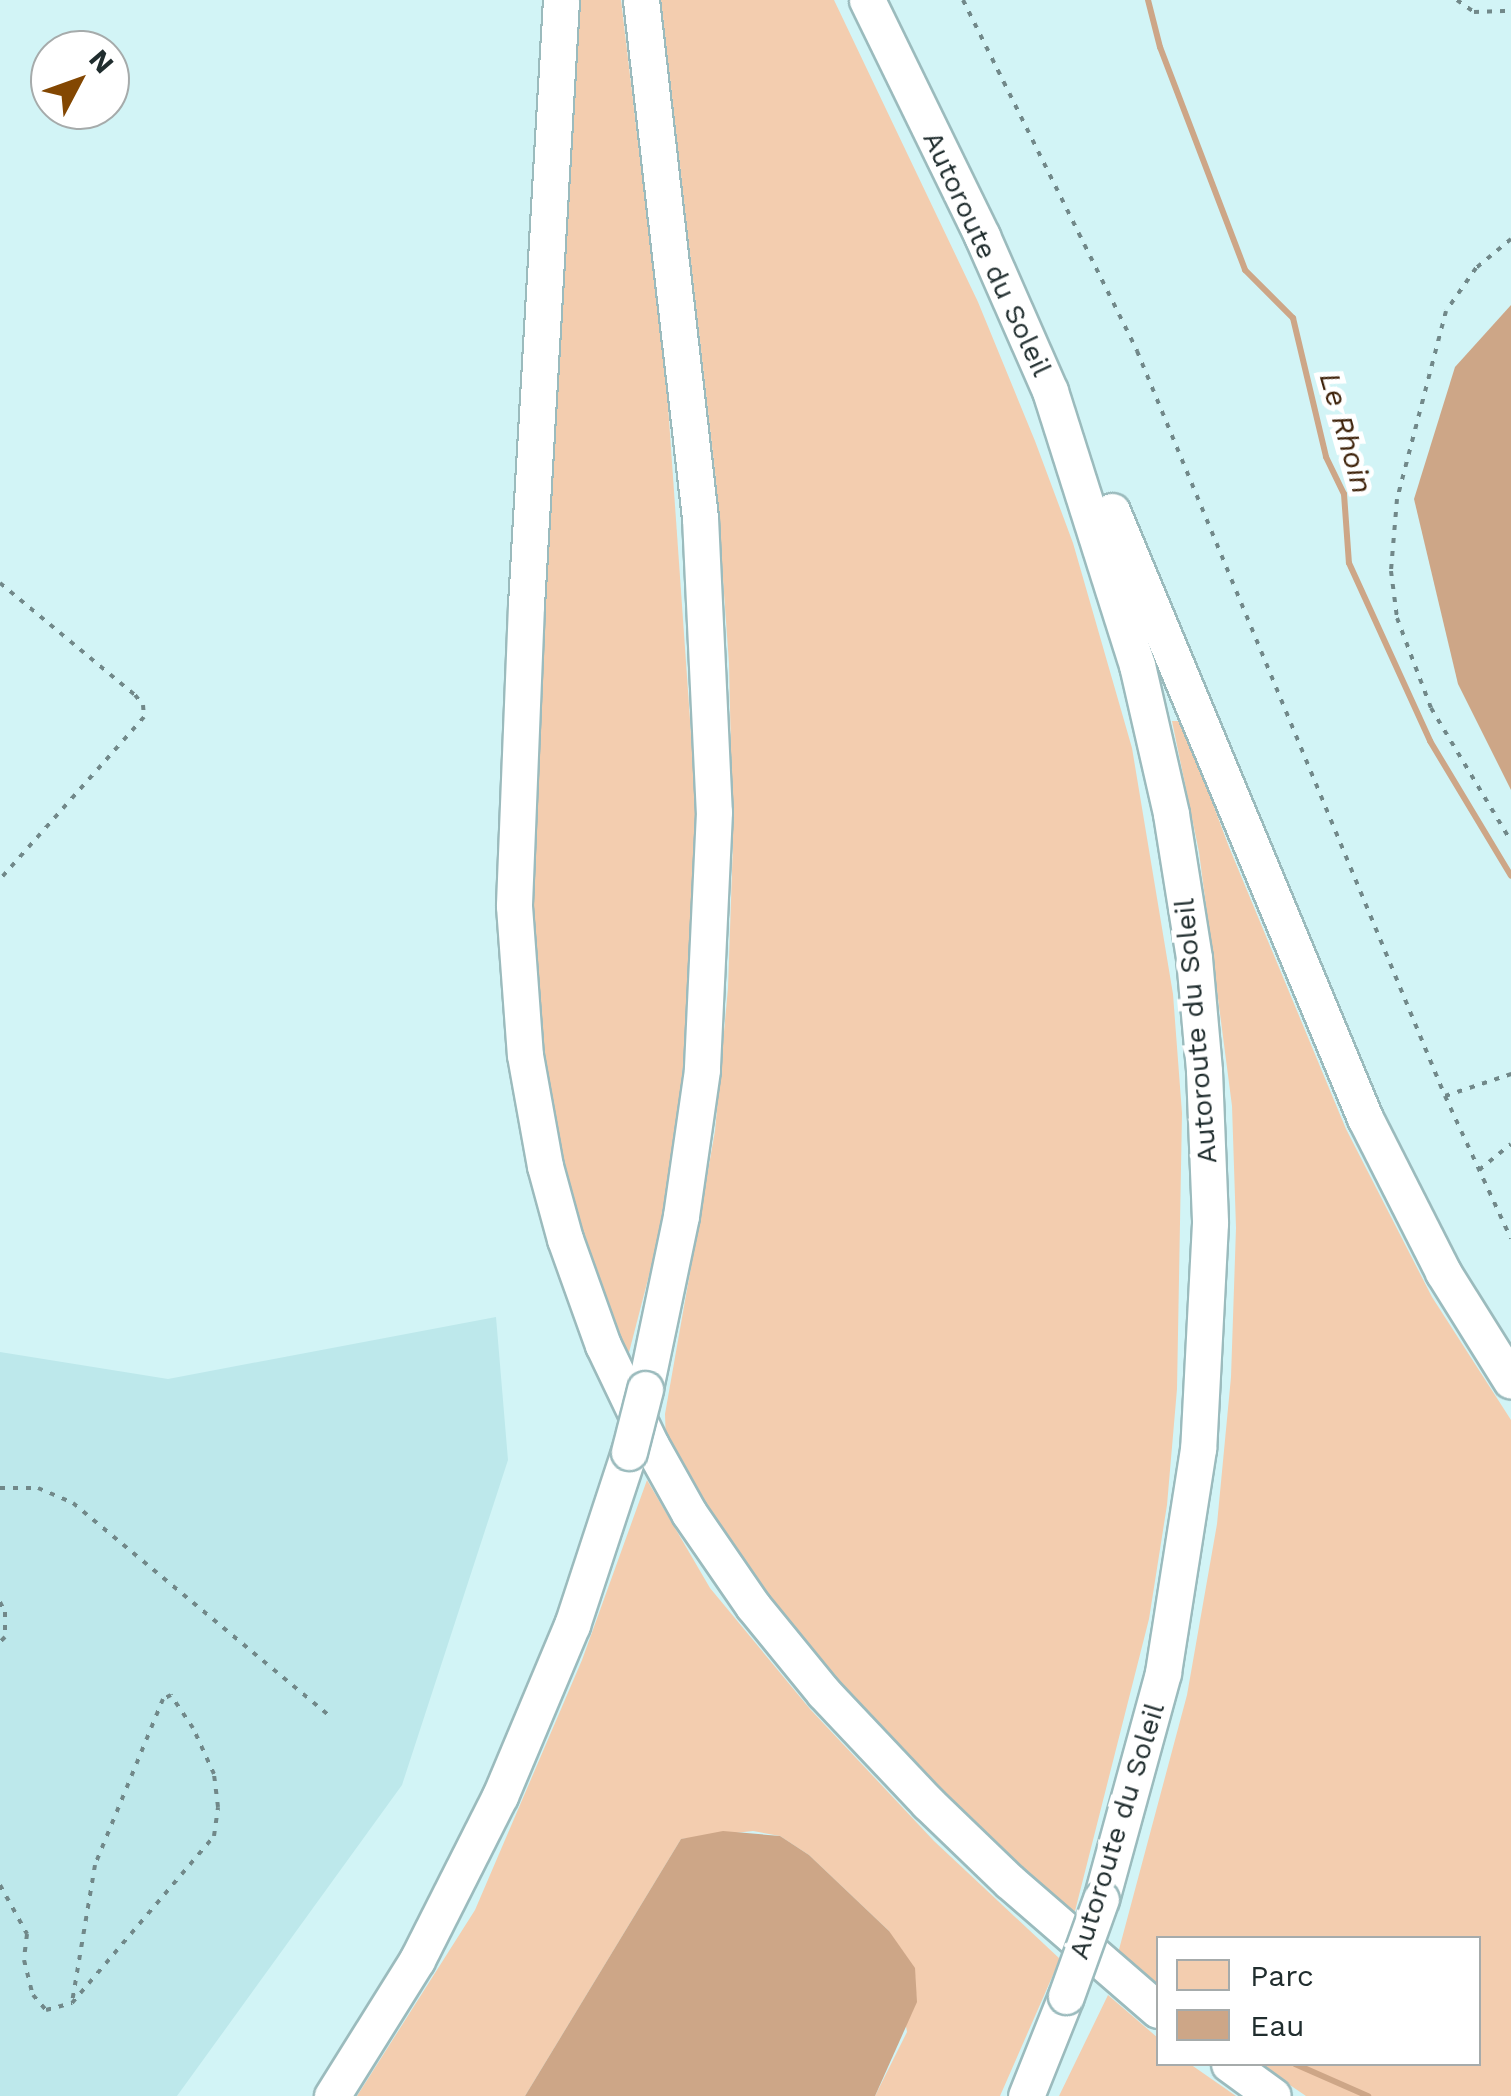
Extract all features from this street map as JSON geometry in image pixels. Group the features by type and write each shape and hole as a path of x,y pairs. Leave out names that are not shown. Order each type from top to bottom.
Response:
{"highway":[{"path":"560,0 520,718 514,906 525,1055 546,1166 565,1239 603,1345 651,1446 689,1513 752,1606 824,1693 914,1790 1009,1881 1156,2008"},
{"path":"332,2096 417,1960 500,1796 572,1625 629,1452 681,1216 702,1070 712,923 714,812 700,518 640,0"},
{"name":"Autoroute du Soleil","path":"867,0 998,271 1050,391 1122,610 1163,777 1194,958 1208,1148 1207,1336 1189,1524 1154,1710 1100,1899 1026,2096"},
{"path":"1050,391 1114,516 1365,1118 1443,1272 1511,1382"},
{"path":"1231,2066 1273,2096"}],"path":[{"path":"963,0 1137,350 1445,1096 1511,1239"},
{"path":"1457,0 1474,12 1511,11"},
{"path":"1511,239 1458,289 1436,339 1394,515 1391,571 1397,618 1432,708 1511,841"},
{"path":"0,583 134,695 143,705 144,716 0,879"},
{"path":"1445,1096 1511,1074"},
{"path":"1479,1170 1511,1144"},
{"path":"0,1488 38,1488 74,1503 328,1715"},
{"path":"0,1602 6,1612 5,1637 0,1642"},
{"path":"0,1884 27,1934 24,1960 33,1995 46,2010 72,2003 214,1836 218,1807 214,1774 193,1728 171,1695 162,1699 95,1865 72,2003"}],"shaded area":[{"path":"496,1317 508,1460 402,1785 177,2096 0,2096 0,1352 168,1379"}],"green space":[{"path":"573,0 621,0 666,377 696,805 687,1032 667,1206 626,1364 559,1175 533,995 528,790"},
{"path":"661,0 834,0 978,302 1035,441 1073,543 1132,748 1173,994 1182,1113 1177,1389 1167,1505 1149,1619 1073,1919 857,1712 713,1529 666,1445 665,1414 715,1131 728,988 733,842 729,663 716,481"},
{"path":"1172,721 1182,721 1229,847 1346,1129 1432,1297 1511,1420 1511,2096 1306,2096 1262,2066 1481,2066 1481,1936 1156,1936 1156,1987 1117,1957 1187,1695 1217,1524 1231,1377 1236,1228 1232,1106 1199,852"},
{"path":"647,1480 710,1588 810,1709 934,1841 1060,1959 1000,2096 875,2096 907,2032 889,1931 809,1855 780,1836 753,1831 681,1839 525,2096 357,2096 475,1910 582,1660"},
{"path":"1108,1995 1156,2036 1156,2066 1193,2066 1236,2096 1059,2096"}],"water":[{"path":"1511,305 1511,790 1458,684 1414,499 1455,367"},
{"path":"723,1831 780,1836 809,1855 889,1931 915,1968 917,2002 875,2096 525,2096 681,1839"}],"waterway":[{"name":"Le Rhoin","path":"1148,0 1160,47 1245,270 1293,318 1326,457 1344,494 1349,563 1430,741 1511,876"},
{"path":"1300,2066 1368,2096"}]}
